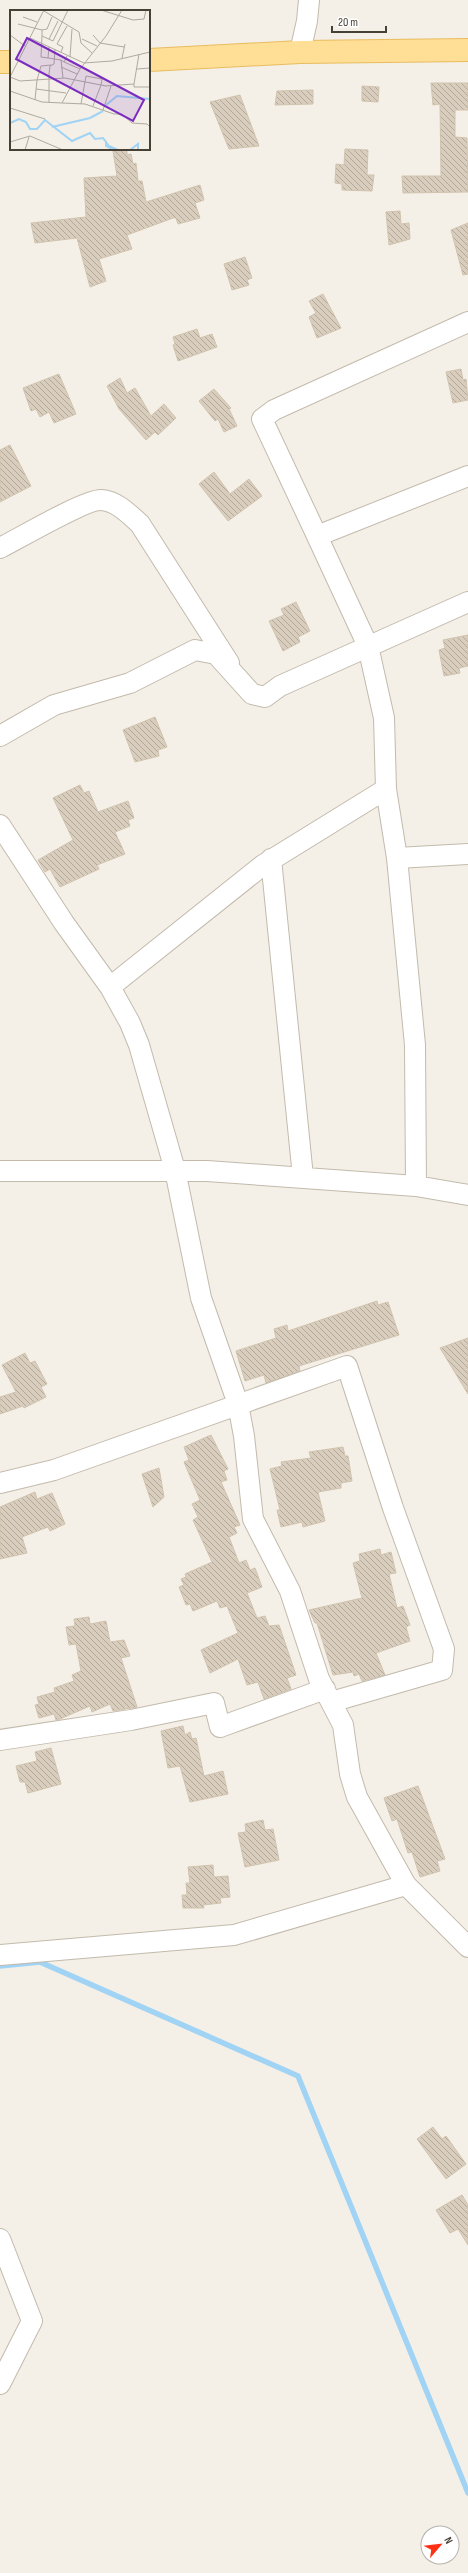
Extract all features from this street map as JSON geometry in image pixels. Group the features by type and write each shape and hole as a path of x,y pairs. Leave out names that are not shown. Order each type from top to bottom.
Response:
{"main road":[{"path":"150,60 300,52 468,50"}],"street":[{"path":"300,52 307,21 309,0"},
{"path":"416,1186 415,1044 398,858 386,789 384,718 368,646 262,419 274,410 468,322"},
{"path":"317,536 468,476"},
{"path":"0,548 66,513 100,500 120,506 140,524 234,671 252,694 265,697 280,686 468,602"},
{"path":"0,736 54,705 130,683 195,650 216,654 234,671"},
{"path":"110,987 271,859 386,789"},
{"path":"0,825 64,923 110,987 130,1023 139,1045 175,1170 201,1298 238,1404 244,1436 252,1519 290,1590 298,1610 301,1629 328,1695 343,1725 350,1774 357,1798 406,1885 468,1947"},
{"path":"398,858 468,854"},
{"path":"271,859 303,1177"},
{"path":"0,1170 175,1170 303,1177 416,1186 468,1195"},
{"path":"0,1483 54,1470 347,1366 392,1508 444,1649 442,1670 328,1695 220,1727 214,1703 131,1720 0,1740"},
{"path":"0,1954 234,1935 406,1885"},
{"path":"0,2239 32,2321 0,2384"}],"building":[{"path":"431,83 468,83 468,110 455,110 455,137 467,138 468,192 403,193 402,176 441,176 440,104 433,105"},
{"path":"362,86 379,87 378,102 362,101"},
{"path":"313,90 313,104 275,105 277,91"},
{"path":"240,95 259,146 229,149 210,102"},
{"path":"345,149 368,150 367,175 374,175 372,191 342,190 342,184 335,183 336,164 344,165"},
{"path":"127,150 127,155 131,154 133,164 136,163 138,181 142,181 146,202 200,185 204,200 195,203 200,218 178,224 176,218 173,218 127,235 132,249 99,259 106,281 90,287 77,238 35,243 31,223 86,217 84,178 117,176 113,151"},
{"path":"400,211 401,224 409,223 410,239 389,245 386,212"},
{"path":"468,223 468,274 463,275 451,230"},
{"path":"245,257 252,278 247,280 249,285 232,290 224,264"},
{"path":"323,294 341,328 317,338 309,317 316,313 309,301"},
{"path":"197,329 200,338 212,334 217,347 178,361 173,345 175,344 173,337"},
{"path":"461,369 463,380 466,379 468,400 453,403 446,372"},
{"path":"59,374 76,414 54,423 49,412 40,417 36,409 31,411 23,388"},
{"path":"120,378 127,393 135,388 151,416 164,404 176,418 158,435 155,432 146,440 119,409 107,386"},
{"path":"214,389 231,408 229,409 237,426 224,432 218,419 215,421 199,401"},
{"path":"10,445 31,486 0,502 0,450"},
{"path":"214,472 230,494 249,479 262,496 228,521 199,484"},
{"path":"296,602 310,631 298,637 300,642 283,651 269,621 284,615 281,609"},
{"path":"468,635 468,666 459,668 460,673 444,676 439,650 445,648 443,640"},
{"path":"155,717 167,747 158,750 159,756 135,762 123,730"},
{"path":"80,785 84,793 89,791 98,812 128,801 134,818 128,820 130,826 115,832 125,854 97,865 99,869 60,887 50,869 45,872 38,860 73,840 53,798"},
{"path":"377,1301 378,1305 388,1302 399,1335 299,1366 300,1371 266,1383 264,1375 245,1381 236,1351 276,1338 274,1329 287,1325 288,1331"},
{"path":"468,1338 468,1394 440,1348"},
{"path":"25,1353 30,1363 35,1361 47,1384 41,1387 46,1397 24,1408 23,1406 0,1414 0,1397 16,1392 2,1365"},
{"path":"211,1435 228,1469 224,1471 227,1480 221,1482 240,1525 234,1527 237,1533 229,1537 239,1563 246,1560 250,1570 255,1568 262,1587 247,1593 257,1618 265,1616 269,1626 279,1625 296,1675 287,1678 291,1689 264,1699 258,1682 247,1685 238,1659 210,1673 201,1650 238,1633 227,1606 220,1608 217,1601 193,1611 190,1604 186,1605 179,1587 184,1585 181,1579 186,1577 185,1574 212,1562 193,1520 198,1517 192,1504 200,1500 184,1462 189,1460 184,1447"},
{"path":"343,1447 345,1456 348,1456 352,1481 341,1483 341,1488 318,1492 325,1521 303,1527 302,1522 281,1527 277,1510 280,1510 270,1469 282,1466 281,1462 311,1458 309,1452"},
{"path":"159,1468 164,1497 153,1507 142,1474"},
{"path":"35,1492 37,1499 52,1493 65,1524 50,1531 48,1527 22,1537 27,1553 0,1559 0,1507"},
{"path":"380,1549 381,1555 391,1552 396,1573 389,1574 397,1608 403,1606 410,1625 406,1627 410,1641 376,1653 385,1675 362,1681 359,1674 354,1676 353,1672 333,1675 317,1623 315,1623 309,1610 362,1598 353,1563 360,1561 359,1554"},
{"path":"89,1617 90,1624 106,1621 110,1642 124,1640 130,1656 121,1658 137,1707 113,1711 110,1704 92,1712 90,1706 56,1720 54,1714 39,1718 35,1705 39,1704 37,1697 55,1692 54,1688 74,1681 72,1675 81,1671 76,1644 69,1645 66,1627 75,1626 74,1619"},
{"path":"183,1726 185,1735 190,1732 192,1739 196,1738 204,1776 223,1771 228,1794 190,1802 180,1766 168,1768 161,1731"},
{"path":"51,1748 61,1784 28,1793 25,1782 20,1782 16,1766 37,1761 35,1752"},
{"path":"418,1786 445,1859 437,1861 440,1871 420,1877 412,1852 408,1853 397,1819 392,1821 384,1798"},
{"path":"263,1820 265,1830 273,1829 279,1860 245,1867 238,1833 246,1832 245,1824"},
{"path":"213,1865 214,1877 228,1876 230,1897 220,1898 221,1903 203,1905 204,1908 183,1908 182,1895 187,1895 186,1883 190,1883 188,1867"},
{"path":"433,2127 442,2139 446,2136 466,2164 446,2179 417,2139"},
{"path":"462,2195 468,2205 468,2245 458,2229 450,2233 436,2210"}],"waterway":[{"path":"0,1966 40,1962 298,2076 468,2493"}]}
